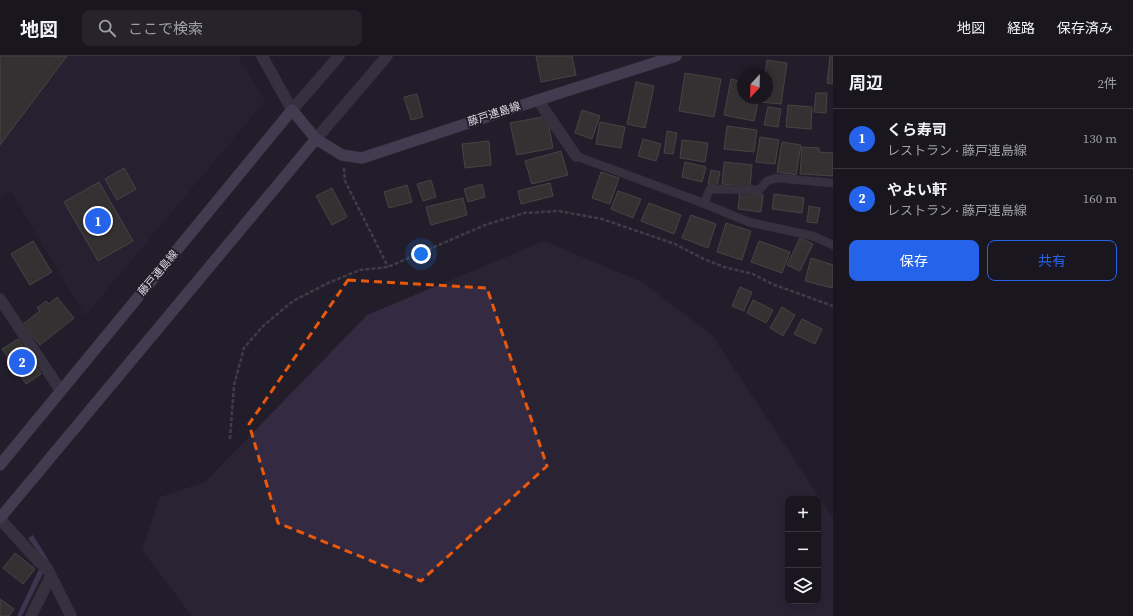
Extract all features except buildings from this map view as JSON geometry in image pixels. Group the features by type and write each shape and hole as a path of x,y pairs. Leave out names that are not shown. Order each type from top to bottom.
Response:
{"main road":[{"name":"藤戸連島線","path":"0,465 292,110 316,138 342,155 362,158 676,56"},
{"path":"0,518 316,138"}],"street":[{"path":"262,56 292,110 339,56"},
{"path":"316,138 387,56"},
{"path":"538,100 576,156"},
{"path":"0,299 61,391"},
{"path":"0,518 46,568 71,616"},
{"path":"31,616 46,568"}],"lane":[{"path":"576,156 749,222 813,236 833,245"},
{"path":"704,204 710,189 759,190 767,181 776,178 833,183"}],"path":[{"path":"344,164 345,180 388,267"},
{"path":"230,439 234,386 244,348 263,326 293,301 328,283 360,270 388,267 485,225 524,213 559,211 616,223 675,244 704,259 724,267 753,274 772,284 833,306"}],"highlighted area":[{"path":"348,280 487,288 547,466 421,581 278,523 249,424"}],"shaded area":[{"path":"0,56 238,56 265,101 85,316 10,190 0,200"},
{"path":"544,241 642,282 712,335 818,496 785,496 785,604 821,604 821,500 833,518 833,616 192,616 142,550 160,497 205,482 367,315"},
{"path":"33,535 49,561 22,616 17,616 39,569 42,558 28,538"}],"place":[{"name":"くら寿司","path":"98,221"},
{"name":"やよい軒","path":"22,362"}]}
